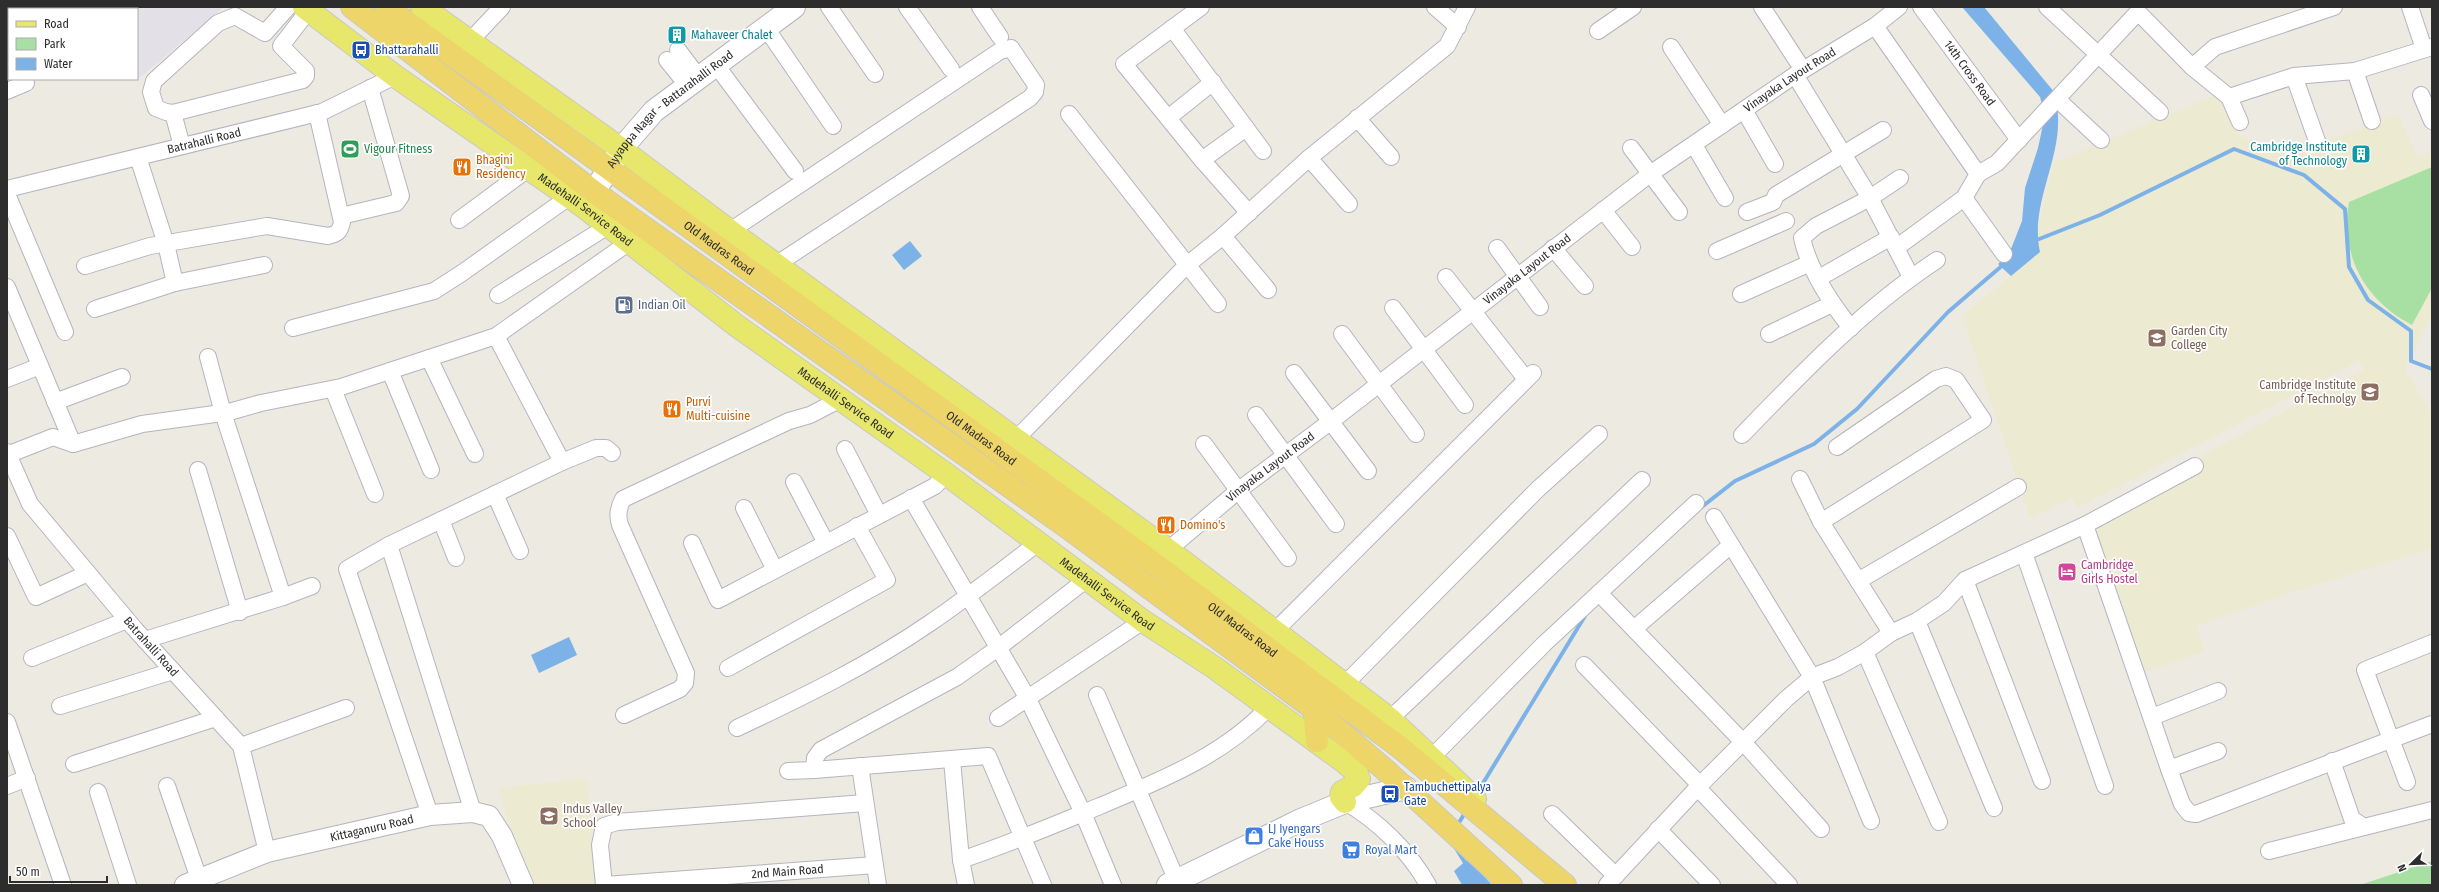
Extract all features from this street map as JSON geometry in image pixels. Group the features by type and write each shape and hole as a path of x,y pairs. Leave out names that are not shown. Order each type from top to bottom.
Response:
{"highway":[{"name":"Old Madras Road","path":"352,7 594,192 1061,522 1314,709 1406,788 1511,885"},
{"name":"Old Madras Road","path":"386,7 608,170 1165,572 1402,749 1565,885"},
{"path":"1314,709 1317,741"}],"main road":[{"path":"422,7 621,149 730,231 1168,550 1345,684 1390,719 1432,757 1478,801 1495,826"},
{"name":"Ayyappa Nagar - Battarahalli Road","path":"594,192 621,149 654,111 794,7"},
{"name":"Madehalli Service Road","path":"300,8 569,197 737,326 946,474 1143,621 1317,741 1357,773 1359,779 1353,786 1342,792 1341,797 1345,802"},
{"path":"1173,883 1300,820 1345,802 1406,788"}],"street":[{"path":"470,41 502,7"},
{"path":"829,7 875,74"},
{"path":"906,7 951,69"},
{"path":"980,7 1000,37"},
{"path":"1202,7 1124,64 1202,160 1249,213"},
{"path":"1435,7 1458,27"},
{"path":"1016,439 1188,265 1223,236 1309,158 1447,46 1468,7"},
{"path":"1598,31 1633,7"},
{"path":"1762,7 1870,198 1911,277"},
{"name":"Vinayaka Layout Road","path":"1168,550 1239,490 1330,422 1650,174 1799,73 1875,26 1898,7"},
{"name":"14th Cross Road","path":"1921,7 2019,140"},
{"path":"2047,7 2160,112"},
{"path":"2192,67 2215,46 2334,7"},
{"path":"2229,97 2294,76 2355,71 2428,48 2410,7"},
{"path":"265,33 300,8"},
{"path":"281,46 300,8"},
{"path":"1819,278 1893,243 1964,198 1978,174 1997,163 2058,100 2138,9 2192,67 2229,97 2240,122"},
{"path":"234,16 265,33 281,46 306,71 306,76 303,80 173,112 160,110 153,103 151,92 154,81 218,23 234,16"},
{"path":"1875,26 1978,174"},
{"path":"766,28 833,126"},
{"path":"1172,28 1263,151"},
{"path":"1671,47 1722,125"},
{"path":"730,231 1000,51 1011,48 1036,85 1035,92 1030,98 777,264"},
{"path":"672,55 693,82"},
{"path":"716,65 795,171"},
{"path":"2355,71 2372,121"},
{"name":"Batrahalli Road","path":"7,189 317,113 395,76"},
{"path":"2294,76 2317,141"},
{"path":"1168,118 1213,82"},
{"path":"7,91 26,83"},
{"path":"341,216 396,203 401,196 370,88"},
{"path":"2421,95 2432,121"},
{"path":"2058,100 2101,140"},
{"path":"1744,110 1775,164"},
{"path":"173,112 182,146"},
{"path":"86,266 150,246 267,226 328,236 336,234 341,229 341,216 317,113"},
{"path":"1070,114 1218,304"},
{"path":"1357,118 1391,157"},
{"path":"1202,160 1246,128"},
{"path":"1747,212 1773,202 1776,195 1883,130"},
{"path":"1694,145 1725,198"},
{"path":"1631,148 1679,212"},
{"path":"138,157 166,244 174,283"},
{"path":"1309,158 1349,204"},
{"path":"459,220 528,169"},
{"path":"1802,238 1816,226 1870,198 1900,178"},
{"path":"7,194 65,332"},
{"path":"293,328 434,291 462,273 569,197"},
{"path":"1964,198 2004,254"},
{"path":"1773,202 1786,221 1802,238 1810,263 1832,304 1851,328"},
{"path":"1603,210 1632,247"},
{"path":"1717,251 1786,221"},
{"path":"498,295 608,226"},
{"path":"1223,236 1268,290"},
{"path":"7,454 53,437 73,444 142,424 223,412 333,389 496,336 628,243"},
{"path":"1497,248 1540,307"},
{"path":"1553,248 1585,286"},
{"path":"1742,436 1785,391 1851,328 1911,277 1937,260"},
{"path":"1741,294 1810,263"},
{"path":"95,309 174,283 264,265"},
{"path":"1275,631 1530,376 1472,311 1446,277"},
{"path":"7,287 73,444"},
{"path":"1769,334 1832,304"},
{"path":"1393,308 1465,405"},
{"path":"1342,334 1416,434"},
{"path":"496,336 562,462"},
{"path":"208,357 223,412 283,597"},
{"path":"429,358 475,454"},
{"path":"7,379 40,366"},
{"path":"390,371 431,470"},
{"path":"1294,373 1368,471"},
{"path":"1821,522 1984,420 1956,380 1946,376 1936,379 1837,447"},
{"path":"55,402 122,377"},
{"path":"333,389 375,494"},
{"path":"624,715 680,689 685,683 686,673 620,525 618,513 623,500 789,420 810,415 841,399"},
{"path":"1256,415 1336,524"},
{"path":"1345,684 1538,489 1599,434"},
{"path":"1204,444 1288,558"},
{"path":"430,815 347,569 389,545 562,462 596,448 606,448 612,454"},
{"path":"845,450 879,515"},
{"name":"Batrahalli Road","path":"7,454 30,504 127,620 241,746 267,852"},
{"path":"1552,814 1611,880 1699,786 1744,743 1786,698 1812,676 1838,667 1865,652 1891,633 1917,621 1944,603 1965,580 2085,525 2196,466"},
{"path":"198,470 240,612"},
{"path":"692,543 718,600 935,486 946,474"},
{"path":"1800,479 1821,522 1891,633"},
{"path":"1390,719 1642,480"},
{"path":"794,482 826,543"},
{"path":"1858,581 2018,486"},
{"path":"495,494 520,551"},
{"path":"911,498 967,597 1028,697 1083,813 1113,885"},
{"path":"1432,757 1544,644 1602,596 1696,503"},
{"path":"744,508 775,570"},
{"path":"1714,517 1812,676 1871,821"},
{"path":"440,520 456,558"},
{"path":"2085,525 2169,769 2185,811 2196,814 2432,724"},
{"path":"728,668 887,580 857,526"},
{"path":"7,536 12,560 36,597 88,573"},
{"path":"737,728 820,688 888,649 967,597 1038,543"},
{"path":"1635,628 1731,544"},
{"path":"389,545 473,812"},
{"path":"2024,553 2104,786"},
{"path":"814,770 814,758 821,750 957,677 998,648 1087,579"},
{"path":"1965,580 2042,782"},
{"path":"145,640 240,612 312,586"},
{"path":"1602,596 1635,628 1744,743 1821,829"},
{"path":"32,658 127,620"},
{"path":"998,718 1143,621"},
{"path":"1917,621 1994,808"},
{"path":"2407,782 2365,670 2432,643"},
{"path":"1865,652 1939,822"},
{"path":"1584,665 1699,786 1790,885"},
{"path":"60,706 173,671"},
{"path":"2152,717 2218,691"},
{"path":"1097,694 1139,789 1173,883"},
{"path":"961,860 1023,838 1083,813 1139,789 1200,760 1242,734 1269,707"},
{"path":"241,746 346,708"},
{"path":"74,764 216,718"},
{"path":"7,722 63,885"},
{"path":"2169,769 2218,751"},
{"path":"788,771 952,760 988,756 1043,885"},
{"path":"952,760 961,860 966,885"},
{"path":"2332,761 2352,819 2364,828"},
{"path":"860,766 878,885"},
{"path":"7,786 27,778"},
{"path":"167,786 192,882"},
{"path":"98,792 128,885"},
{"path":"1345,802 1359,810 1382,829 1410,860 1428,885"},
{"path":"604,885 600,845 604,826 617,822 865,804"},
{"path":"2269,851 2364,828 2371,828 2432,810"},
{"name":"Kittaganuru Road","path":"192,882 267,852 430,815 473,812 489,816 502,836 523,885"},
{"path":"1658,829 1712,885"},
{"name":"2nd Main Road","path":"604,885 875,865"}],"shaded area":[{"path":"10,7 224,7 138,79 138,8"},
{"path":"2217,94 2233,111 2239,136 2287,154 2398,115 2418,156 2432,151 2432,315 2405,368 2432,415 2432,549 2296,591 2196,626 2205,651 2141,674 2082,519 2364,369 2359,361 2077,508 2072,498 2030,518 1962,316 2040,252 2037,234 2053,163"},
{"name":"Indus Valley School","path":"587,778 599,885 531,885 514,844 498,788"}],"green space":[{"path":"2432,167 2432,288 2412,325 2395,315 2381,303 2359,274 2352,258 2348,240 2347,221 2349,202"},
{"path":"2432,861 2432,885 2360,885"}],"water":[{"path":"1962,7 1984,7 2055,93 2043,107 2040,97"},
{"path":"2057,106 2058,125 2056,143 2039,215 2038,233 2040,252 2011,276 1998,264 2009,254 2022,221 2025,188 2038,148 2044,120"},
{"path":"910,241 922,256 904,270 892,255"},
{"path":"569,637 577,655 539,673 531,655"},
{"path":"1468,859 1492,885 1462,885 1454,871"}],"waterway":[{"path":"2034,241 2100,215 2234,149 2304,175 2345,209 2349,267 2368,300 2411,331 2411,361 2432,369"},
{"path":"1699,509 1735,481 1814,444 1857,409 1948,312 2004,264"},
{"path":"1477,793 1585,616"},
{"path":"1457,826 1466,811"},
{"path":"1456,848 1467,866"}],"place":[{"name":"Mahaveer Chalet","path":"677,35"},
{"name":"Bhattarahalli","path":"361,50"},
{"name":"Vigour Fitness","path":"350,149"},
{"name":"Cambridge Institute of Technology","path":"2361,154"},
{"name":"Bhagini Residency","path":"462,167"},
{"name":"Indian Oil","path":"624,305"},
{"name":"Garden City College","path":"2157,338"},
{"name":"Cambridge Institute of Technolgy","path":"2370,392"},
{"name":"Purvi Multi-cuisine","path":"672,409"},
{"name":"Domino's","path":"1166,525"},
{"name":"Cambridge Girls Hostel","path":"2067,572"},
{"name":"Tambuchettipalya Gate","path":"1390,794"},
{"name":"Indus Valley School","path":"549,816"},
{"name":"LJ Iyengars Cake Houss","path":"1254,836"},
{"name":"Royal Mart","path":"1351,850"}]}
